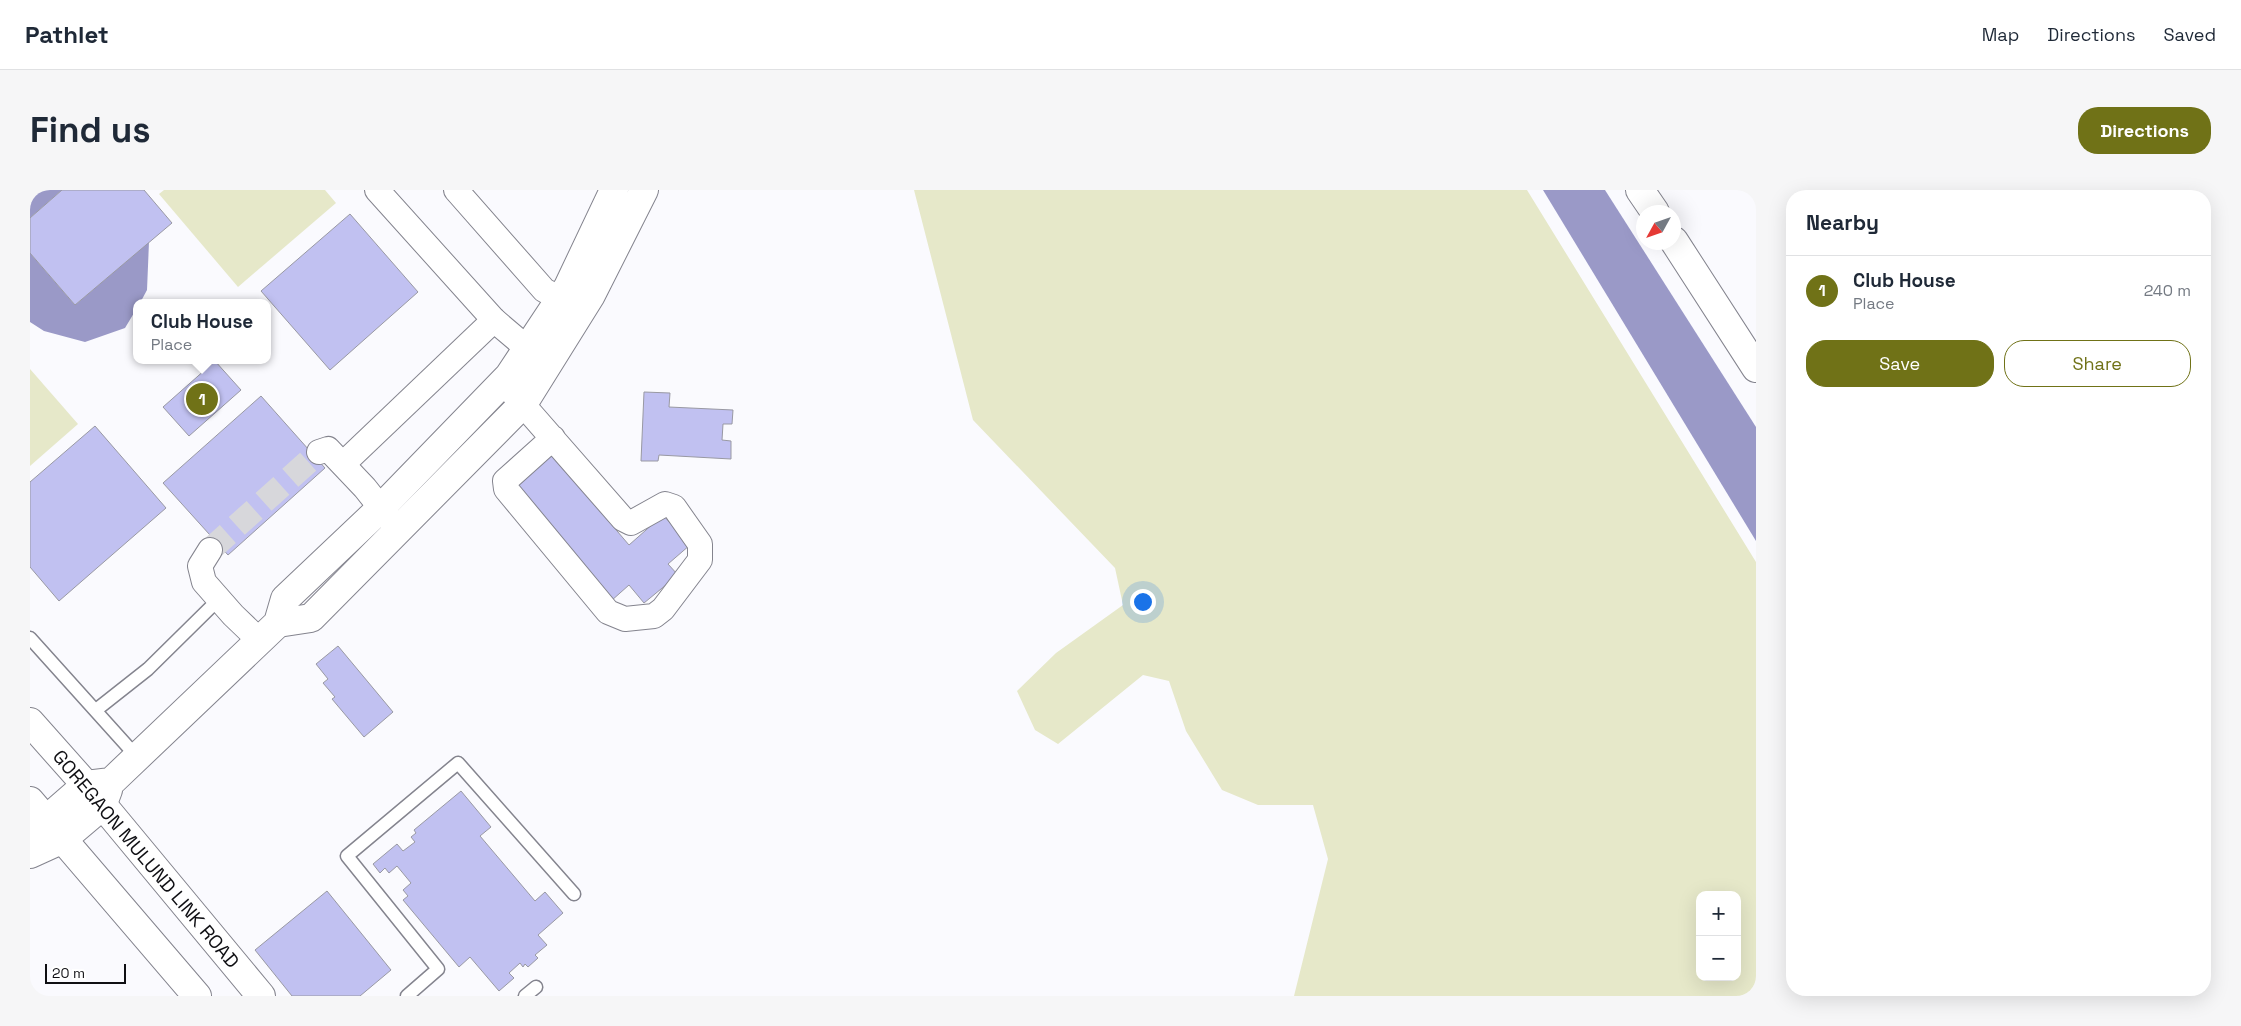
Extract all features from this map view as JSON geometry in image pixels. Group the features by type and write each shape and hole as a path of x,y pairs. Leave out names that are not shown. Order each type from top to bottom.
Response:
{"street":[{"path":"377,190 494,320 536,357"},
{"path":"456,190 544,290 560,299"},
{"path":"268,632 311,618 523,404 536,357 560,299 568,287 614,190"},
{"path":"30,854 43,822 100,791 138,758 268,632 285,599 381,508 503,383 536,357 590,295 644,190"},
{"path":"1640,190 1650,205"},
{"path":"1680,250 1756,368"},
{"path":"343,464 494,320"},
{"path":"503,383 523,404 553,438 623,519 631,523 665,504 674,507 700,544 700,560 663,609 654,616 625,619 608,612 506,489 505,481 553,438"},
{"path":"319,452 328,449 343,464 399,531"},
{"path":"210,550 200,566 204,582 219,599 268,632"},
{"name":"GOREGAON MULUND LINK ROAD","path":"30,722 100,791 261,996"},
{"path":"43,822 197,996"}],"lane":[{"path":"96,710 148,669 219,599"},
{"path":"30,638 138,758"},
{"path":"407,996 438,970 347,856 458,763 574,894"},
{"path":"526,996 536,987"}],"green space":[{"path":"164,190 325,190 336,203 238,287 159,194"},
{"path":"914,190 1527,190 1756,562 1756,996 1294,996 1328,859 1313,805 1258,805 1222,790 1186,731 1169,681 1143,675 1058,744 1035,730 1017,691 1056,653 1123,605 1115,568 973,420"},
{"path":"30,369 78,424 30,466"}],"water":[{"path":"30,190 62,190 30,218"},
{"path":"1543,190 1605,190 1636,239 1636,250 1643,250 1756,427 1756,541"},
{"path":"149,242 147,290 142,299 133,299 133,315 125,328 85,342 44,331 30,322 30,253 75,305"}],"building":[{"path":"62,190 144,190 172,223 75,305 30,253 30,218"},
{"path":"350,214 418,292 330,370 271,302 271,299 268,299 261,291"},
{"path":"212,364 218,364 241,390 189,436 163,407"},
{"path":"644,392 670,393 669,407 733,410 732,424 723,424 722,440 731,441 731,459 659,455 658,461 641,461"},
{"path":"261,396 325,468 228,555 163,483"},
{"path":"95,426 166,508 59,601 30,567 30,482"},
{"path":"548,450 629,545 663,515 690,545 668,564 678,575 644,603 629,585 611,601 510,483"},
{"path":"338,646 393,712 364,737 332,699 335,697 323,683 328,679 316,664"},
{"path":"461,791 491,827 480,836 535,901 545,892 563,913 538,935 547,945 535,955 538,958 528,967 525,964 523,967 520,963 509,973 514,978 499,991 470,957 459,967 403,900 408,896 403,890 411,883 397,866 389,873 385,868 380,873 373,864 397,844 403,851 415,842 411,837 416,833 414,830"},
{"path":"327,891 391,970 360,996 292,996 255,950"}],"tunnel":[{"path":"210,550 319,452"}],"place":[{"name":"Club House","path":"202,399"}]}
